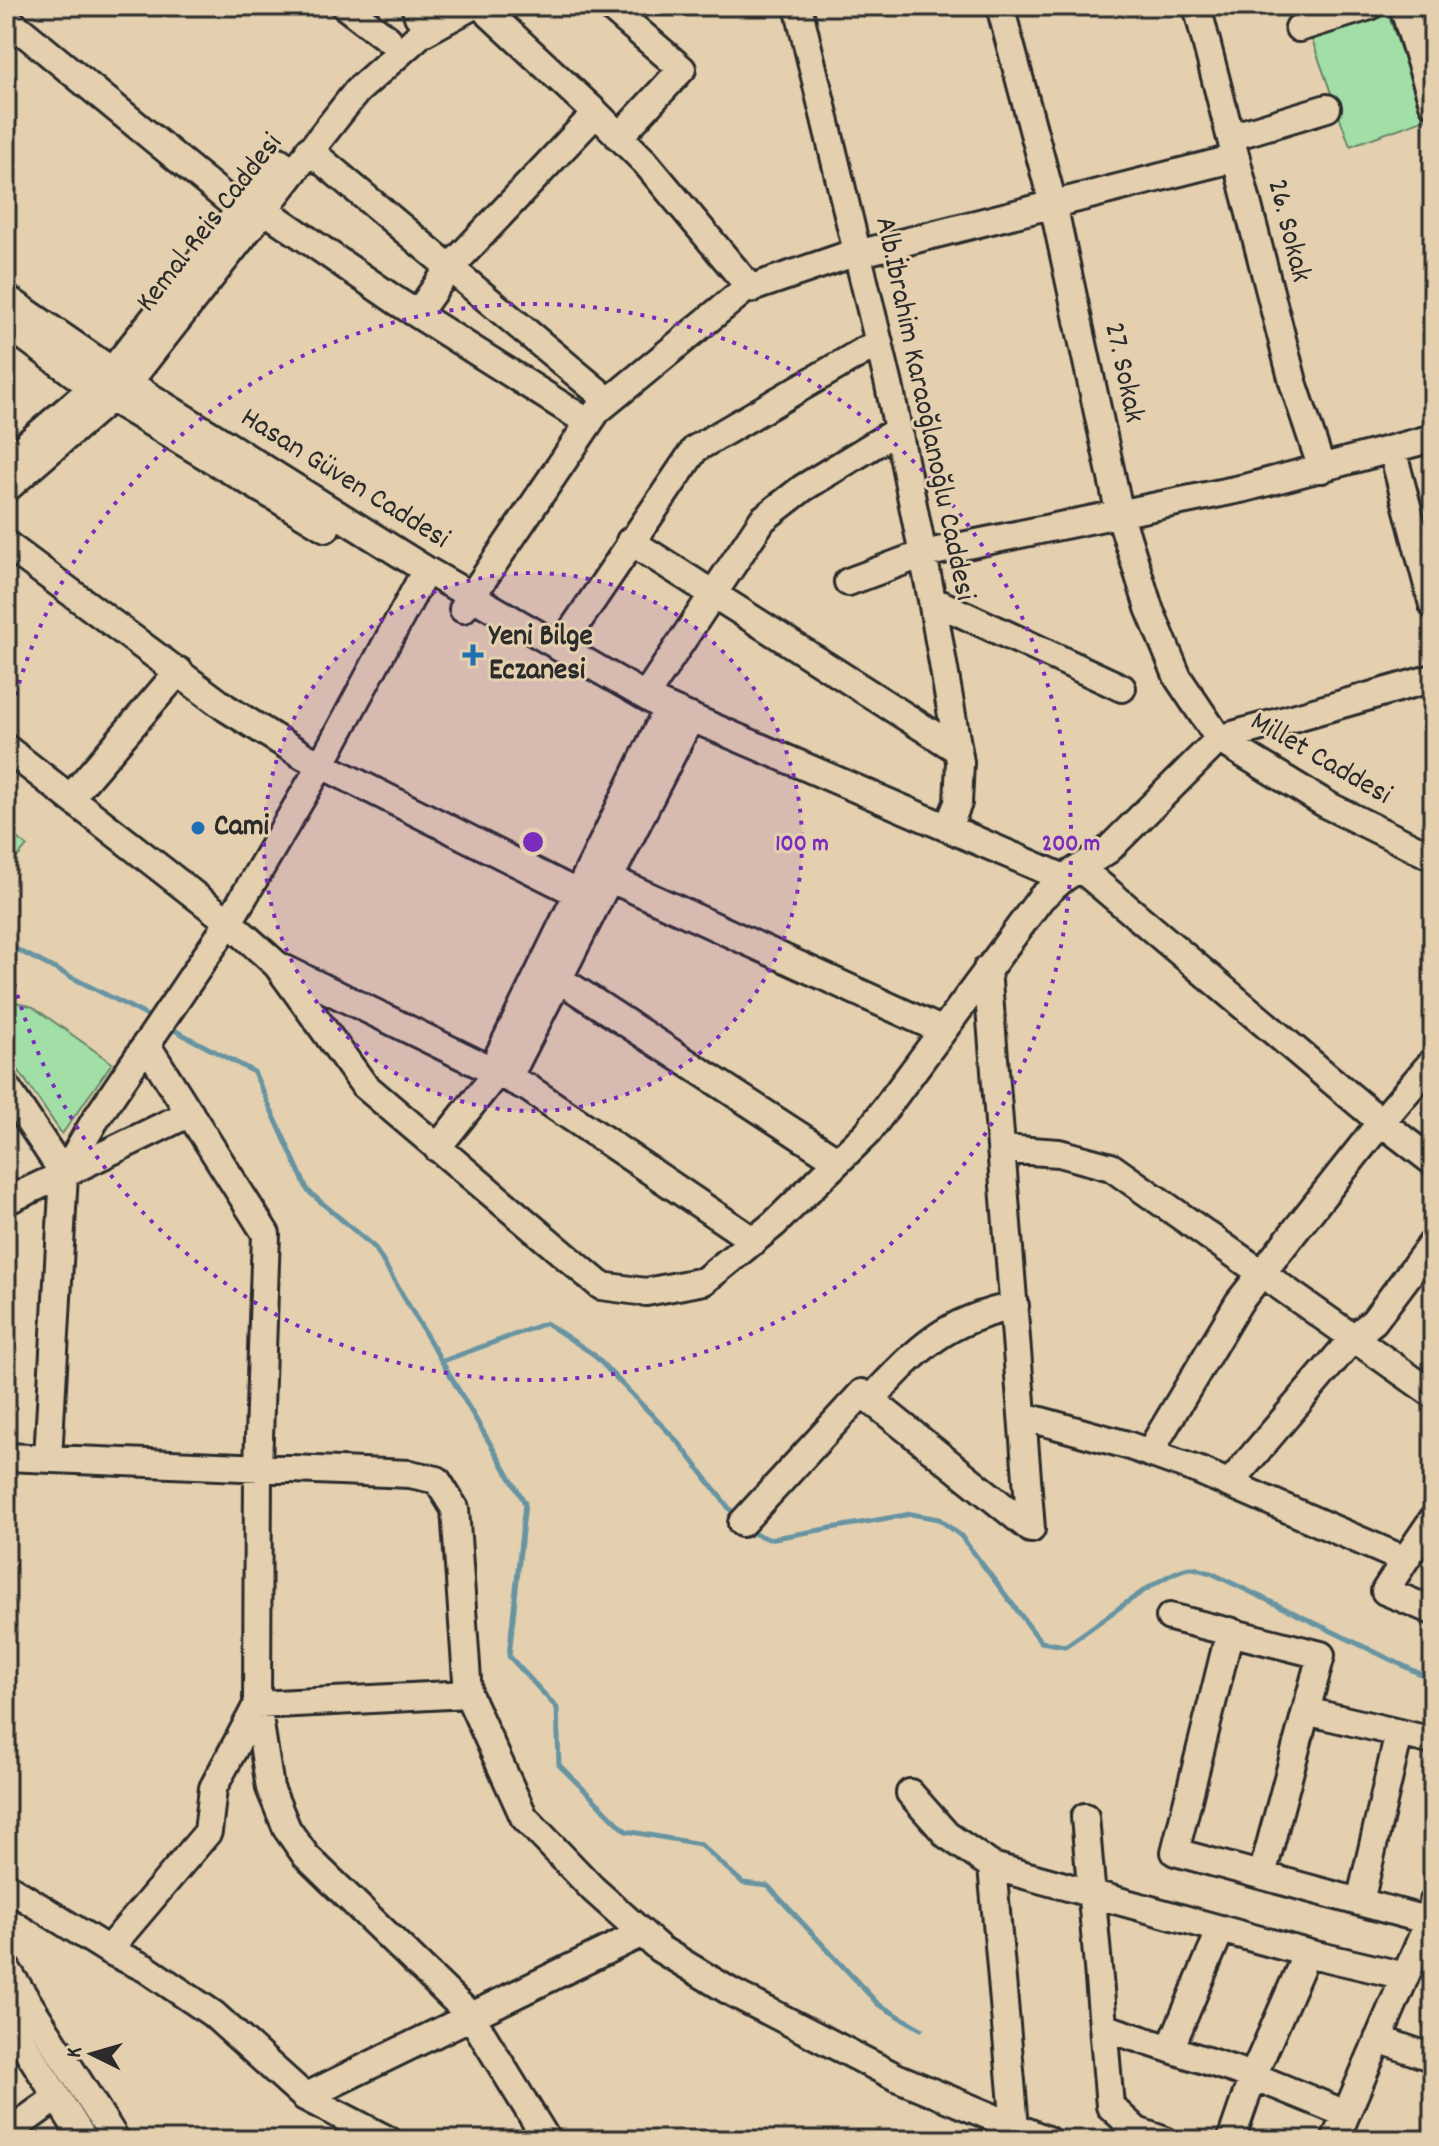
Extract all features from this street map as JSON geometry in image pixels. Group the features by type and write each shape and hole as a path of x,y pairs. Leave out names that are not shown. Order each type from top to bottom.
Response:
{"street":[{"path":"345,6 388,39"},
{"name":"Kemal Reis Caddesi","path":"251,209 309,150 339,111 379,69 421,34 472,6"},
{"path":"481,6 645,162 751,289"},
{"path":"609,6 682,69 619,137"},
{"name":"Alb.İbrahim Karaoğlanoğlu Caddesi","path":"798,6 879,342 932,600 958,750 958,803 948,827"},
{"name":"27. Sokak","path":"1000,6 1053,204 1120,515 1149,608 1178,678 1219,739"},
{"name":"26. Sokak","path":"1197,6 1293,382 1322,469"},
{"path":"1299,28 1370,6"},
{"path":"1403,6 1433,103"},
{"name":"Kemal Reis Caddesi","path":"6,489 111,385 388,39 422,9"},
{"path":"6,18 251,209 589,423"},
{"path":"467,602 589,423 609,401 743,291 857,253 1053,204 1234,148 1327,108"},
{"path":"417,314 448,270 596,113"},
{"path":"309,150 448,270 609,401"},
{"name":"Hasan Güven Caddesi","path":"6,298 111,385"},
{"name":"Hasan Güven Caddesi","path":"6,323 626,698 666,706"},
{"path":"560,648 695,449 879,342"},
{"name":"Kemal Reis Caddesi","path":"6,462 111,385"},
{"path":"499,1071 499,1055 666,706 712,594 763,519 803,488 898,430"},
{"path":"848,582 923,554 1120,515 1322,469 1433,438"},
{"path":"1392,449 1433,605"},
{"path":"630,541 958,750"},
{"path":"6,544 226,708 321,765 577,893 611,879 941,1030"},
{"path":"48,1458 64,1174 146,1044 229,922 321,765 422,577"},
{"path":"932,600 1122,688"},
{"name":"Hasan Güven Caddesi","path":"467,602 666,706 948,827 1072,873 1433,1162"},
{"path":"70,798 179,671"},
{"path":"6,748 229,922 277,965 364,1085 437,1148 601,1286 646,1292 704,1281 754,1241 838,1161 868,1132 1041,898 1108,850 1219,739 1433,678"},
{"path":"437,1148 499,1071 516,1063 611,879 666,706"},
{"name":"Millet Caddesi","path":"1219,739 1329,806 1433,857"},
{"path":"277,965 499,1071 754,1241"},
{"path":"742,1523 862,1393 1031,1529 987,969"},
{"path":"559,979 838,1161"},
{"path":"146,1044 266,1234 258,1466 257,1705 270,1788 287,1829 306,1856 471,2016 547,2140"},
{"path":"1149,1453 1239,1302 1433,1061"},
{"path":"6,1087 64,1174"},
{"path":"6,1201 190,1113"},
{"path":"1002,1149 1059,1153 1111,1167 1433,1394"},
{"path":"1229,1484 1353,1338 1374,1321 1433,1242"},
{"path":"870,1400 909,1358 956,1322 1015,1306"},
{"path":"1023,1416 1149,1453 1405,1560"},
{"path":"6,1457 410,1474 437,1480 455,1509 468,1694 524,1817 660,1949 731,1992 896,2077 1047,2140"},
{"path":"1433,1519 1385,1591 1433,1611"},
{"path":"1170,1617 1321,1655 1262,1875"},
{"path":"1230,1631 1175,1852 1360,1902 1432,1916 1335,2140"},
{"path":"257,1705 468,1694"},
{"path":"108,1950 208,1832 213,1788 257,1705"},
{"path":"1306,1711 1433,1741"},
{"path":"1360,1902 1399,1733"},
{"path":"910,1793 947,1835 992,1866 1307,1953 1405,1976"},
{"path":"1085,1817 1106,2028 1110,2106 1138,2136 1163,2140"},
{"path":"992,1866 1015,2127"},
{"path":"6,1886 108,1950 145,1968 213,2014 305,2097 388,2140"},
{"path":"1170,2049 1221,1929"},
{"path":"305,2097 642,1933"},
{"path":"1231,2140 1253,2076 1307,1953"},
{"path":"6,1968 12,2008 56,2098 84,2140"},
{"path":"12,2008 116,2140"},
{"path":"1106,2028 1253,2076 1346,2114"},
{"path":"1378,2039 1433,2058"},
{"path":"6,2134 56,2098"}],"shaded area":[{"path":"1418,6 1433,6 1433,44"}],"green space":[{"path":"1386,9 1426,119 1350,146 1311,37"},
{"path":"6,830 27,846 6,871"},
{"path":"6,999 33,1007 112,1063 62,1134 6,1052"}],"waterway":[{"path":"6,944 148,1016"},
{"path":"174,1030 254,1072 308,1191 375,1248 525,1503 509,1656 557,1708 559,1765 626,1831 700,1844 743,1883 768,1886 878,2004 921,2029"},
{"path":"443,1361 546,1323 593,1354 679,1443 735,1516"},
{"path":"746,1531 769,1539 911,1514 939,1519 961,1536 1041,1642 1065,1646 1166,1577 1193,1568 1211,1573 1433,1680"}],"place":[{"name":"Yeni Bilge Eczanesi","path":"473,655"},
{"name":"Cami","path":"198,828"}]}
